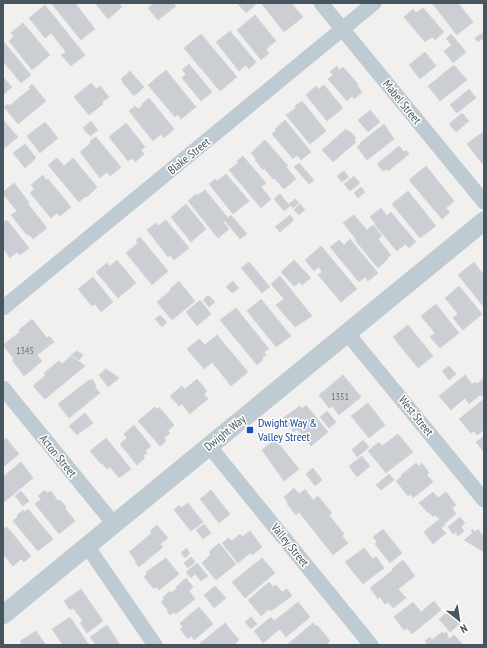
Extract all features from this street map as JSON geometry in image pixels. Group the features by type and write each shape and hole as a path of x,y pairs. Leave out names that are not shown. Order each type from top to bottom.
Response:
{"street":[{"name":"Mabel Street","path":"321,3 484,202"},
{"name":"Blake Street","path":"3,308 374,3"},
{"name":"Dwight Way","path":"3,615 484,221"},
{"name":"West Street","path":"347,333 484,500"},
{"name":"Acton Street","path":"3,388 114,524"},
{"name":"Valley Street","path":"209,446 371,645"},
{"path":"87,546 155,645"}],"building":[{"path":"51,3 75,3 95,29 81,40"},
{"path":"95,3 119,3 122,7 108,19"},
{"path":"154,3 173,3 176,6 158,20 148,8"},
{"path":"237,3 253,3 255,5 246,13"},
{"path":"291,3 303,17 284,32 262,4"},
{"path":"432,3 458,3 473,22 457,35"},
{"path":"45,5 85,55 71,66 61,55 66,52 51,33 45,38 29,18"},
{"path":"423,8 444,32 435,40 432,37 425,42 404,17 413,9 416,13"},
{"path":"255,15 276,41 266,49 269,53 261,60 237,30"},
{"path":"23,23 50,55 32,70 9,41 14,36 11,33"},
{"path":"230,31 256,62 249,69 246,65 239,71 216,42"},
{"path":"484,32 484,38 478,42 475,38"},
{"path":"201,34 237,77 220,91 184,48"},
{"path":"451,34 466,52 453,63 444,51 452,45 446,39"},
{"path":"3,41 31,75 21,83 3,61"},
{"path":"425,52 436,66 420,79 409,65"},
{"path":"189,64 212,92 201,101 182,78 186,74 182,70"},
{"path":"454,65 467,80 440,101 428,86"},
{"path":"337,66 339,70 343,67 358,84 357,85 362,92 354,99 352,96 347,101 328,79 333,75 330,72"},
{"path":"166,70 196,107 181,119 178,114 175,117 148,85"},
{"path":"130,71 144,87 134,96 121,79"},
{"path":"3,77 12,87 3,95"},
{"path":"91,83 96,89 100,86 109,97 89,115 74,97"},
{"path":"32,84 46,101 18,124 4,107 8,104 9,106 30,89 29,87"},
{"path":"324,85 343,108 327,121 306,95 316,86 318,89"},
{"path":"469,89 476,98 457,113 450,105"},
{"path":"149,98 174,129 164,138 161,134 153,141 129,111 135,106 138,109"},
{"path":"302,101 326,131 310,144 286,115 296,108 295,106"},
{"path":"370,110 380,122 368,132 358,120"},
{"path":"462,113 469,121 456,132 449,124"},
{"path":"285,120 311,152 301,160 297,155 293,159 272,134 276,130 275,129"},
{"path":"4,121 18,137 3,149 3,122"},
{"path":"91,121 98,130 90,136 83,128"},
{"path":"45,122 58,138 40,153 27,136"},
{"path":"126,123 145,147 141,150 144,154 135,162 132,158 128,161 109,137"},
{"path":"384,124 394,139 367,160 357,147"},
{"path":"346,129 356,138 354,140 356,142 333,162 322,150"},
{"path":"484,131 484,166 467,144"},
{"path":"96,137 121,167 110,176 107,172 100,178 80,152"},
{"path":"265,140 288,166 286,167 296,179 284,189 264,168 263,170 251,153"},
{"path":"25,144 36,158 25,168 13,153"},
{"path":"399,146 404,152 406,150 409,154 388,171 387,169 383,171 377,164"},
{"path":"243,156 266,183 261,187 271,199 261,208 229,170 238,163 237,161"},
{"path":"57,158 64,166 73,158 97,187 87,197 86,196 79,202 48,165"},
{"path":"299,163 314,180 309,184 294,167"},
{"path":"426,166 454,201 446,208 450,212 442,219 409,180"},
{"path":"344,171 349,177 342,182 337,176"},
{"path":"226,174 249,201 233,214 209,184 215,179 217,181"},
{"path":"43,175 71,207 60,216 57,213 51,218 30,193 34,189 31,185"},
{"path":"354,176 360,183 350,191 344,184"},
{"path":"14,183 47,228 33,239 28,234 27,235 11,215 17,211 3,194 3,192"},
{"path":"361,187 365,192 358,198 354,193"},
{"path":"205,190 228,218 231,215 247,234 240,239 225,221 223,222 229,229 218,238 188,201 196,194 197,196"},
{"path":"408,191 436,226 420,238 392,204"},
{"path":"280,194 290,206 284,211 274,199"},
{"path":"295,199 299,203 293,208 289,204"},
{"path":"186,204 206,229 191,242 171,217"},
{"path":"300,204 305,210 299,215 294,210"},
{"path":"381,208 387,216 391,212 416,242 409,248 405,244 397,251 375,225 376,224 370,217"},
{"path":"290,215 294,220 280,232 275,227"},
{"path":"354,215 367,230 373,225 382,236 378,239 391,255 378,268 343,223"},
{"path":"7,220 29,248 20,255 17,252 10,258 3,248 3,223"},
{"path":"166,220 189,248 174,260 170,255 168,257 147,230 156,223 158,226"},
{"path":"140,237 168,271 152,285 126,253 138,243 136,240"},
{"path":"350,239 378,273 368,281 365,277 359,282 330,247 339,240 344,245"},
{"path":"321,246 357,289 341,302 318,275 322,272 319,267 314,271 305,260"},
{"path":"117,260 136,283 118,298 96,272 107,263 110,266"},
{"path":"294,260 311,278 302,285 300,282 294,286 281,272"},
{"path":"249,262 270,287 262,293 241,268"},
{"path":"474,262 483,274 484,273 484,307 458,275"},
{"path":"280,276 312,316 295,327 276,305 284,299 271,284"},
{"path":"93,277 113,302 101,312 95,304 92,306 78,289"},
{"path":"179,281 195,301 172,320 157,302"},
{"path":"233,281 239,288 232,293 226,287"},
{"path":"459,286 482,314 463,330 453,318 458,314 445,298"},
{"path":"208,295 215,302 209,307 203,300"},
{"path":"261,299 291,336 276,347 247,311"},
{"path":"200,300 211,314 197,326 186,312"},
{"path":"436,304 459,333 440,348 430,337 435,333 421,316"},
{"path":"236,308 269,349 264,352 266,355 257,365 220,320"},
{"path":"160,315 167,322 162,327 155,319"},
{"path":"32,319 47,338 49,336 54,342 37,355 42,361 24,376 12,360 14,359 3,345 20,332 19,330"},
{"path":"408,325 433,356 418,368 393,337"},
{"path":"217,335 248,372 231,386 212,362 204,369 187,349 199,339 205,345"},
{"path":"77,351 83,355 79,360 71,355"},
{"path":"71,356 85,366 45,399 33,386 46,375 44,373 59,361 62,364"},
{"path":"449,366 456,374 449,380 442,371"},
{"path":"106,369 119,378 108,387 99,375"},
{"path":"343,375 361,397 339,415 332,406 329,408 319,395"},
{"path":"465,375 472,384 475,382 477,384 484,378 484,394 481,396 480,395 469,404 465,398 451,410 439,396"},
{"path":"92,379 96,385 95,387 100,393 69,418 58,404"},
{"path":"197,379 207,391 204,394 208,399 199,406 185,389"},
{"path":"182,386 199,406 190,414 182,404 179,406 170,396"},
{"path":"484,399 484,430 477,435 474,431 471,433 459,419"},
{"path":"368,403 385,425 369,438 351,416"},
{"path":"306,405 328,432 311,446 297,429 294,432 283,418 300,406 302,409"},
{"path":"155,407 157,409 159,407 174,425 168,431 170,433 164,438 166,441 160,446 138,421"},
{"path":"327,411 336,422 329,428 320,417"},
{"path":"85,413 93,423 77,435 69,426"},
{"path":"134,425 151,446 145,451 147,453 143,456 145,458 137,465 120,444 127,438 124,434"},
{"path":"398,434 413,452 386,473 368,451 379,442 382,446"},
{"path":"484,436 484,452 476,442"},
{"path":"6,438 19,454 3,467 3,441"},
{"path":"106,438 131,469 119,478 110,467 107,469 102,463 101,464 90,451"},
{"path":"275,439 299,469 284,481 262,450"},
{"path":"363,440 369,447 357,457 352,450"},
{"path":"362,456 370,466 357,477 349,466"},
{"path":"21,462 33,478 3,503 3,477"},
{"path":"416,463 419,466 422,463 429,473 427,475 433,482 413,498 411,494 408,496 396,481"},
{"path":"313,468 322,480 315,486 306,474"},
{"path":"389,474 394,480 381,490 376,485"},
{"path":"294,488 299,494 305,489 313,500 318,496 332,513 329,515 344,534 342,536 348,543 333,555 299,512 296,515 287,504 288,502 284,497"},
{"path":"45,490 47,493 51,491 58,501 60,500 75,521 59,534 35,504 41,499 38,496"},
{"path":"211,490 230,514 219,523 200,499"},
{"path":"21,491 29,501 23,506 15,496"},
{"path":"433,492 438,498 446,492 456,505 452,508 456,514 444,524 435,515 433,517 429,512 428,513 419,503"},
{"path":"188,503 203,522 191,531 174,510 179,505 181,508"},
{"path":"28,509 53,539 38,551 13,521 23,510 25,512"},
{"path":"460,517 465,523 461,527 464,531 458,536 455,532 453,534 448,527"},
{"path":"438,520 445,525 441,528 446,533 433,544 424,532"},
{"path":"204,524 211,533 203,539 196,530"},
{"path":"157,525 168,538 160,544 163,547 139,567 129,552 152,533 150,531"},
{"path":"7,527 31,556 24,562 21,559 13,566 3,554 3,530"},
{"path":"383,529 402,553 390,563 375,544 377,542 373,537"},
{"path":"473,529 475,532 478,529 483,536 484,535 484,552 464,540 473,533 471,531"},
{"path":"250,531 262,547 252,555 250,553 238,563 222,543 229,538 232,541 240,534 242,537"},
{"path":"219,543 236,564 216,580 202,563 211,554 209,552"},
{"path":"186,548 190,553 185,558 181,553"},
{"path":"364,548 373,559 376,556 384,568 363,584 345,562"},
{"path":"191,557 195,562 188,568 184,563"},
{"path":"166,558 179,574 159,590 156,587 154,589 144,577 147,574 146,572"},
{"path":"262,558 275,573 245,598 232,582"},
{"path":"403,560 415,576 398,589 406,598 393,608 388,602 385,604 380,597 378,599 370,588"},
{"path":"197,563 208,576 201,581 195,574 191,578 186,572"},
{"path":"186,578 193,587 189,591 195,599 176,614 174,612 170,615 167,611 168,610 161,602 164,599 163,597 170,591 171,593"},
{"path":"269,582 273,587 276,585 282,592 287,589 292,596 271,611 269,609 261,616 248,600"},
{"path":"215,586 226,598 214,608 204,595"},
{"path":"81,589 103,621 87,633 80,623 83,621 73,608 70,610 64,601"},
{"path":"434,601 441,610 412,634 407,628 404,630 394,617 413,602 421,612"},
{"path":"298,602 310,617 286,637 280,629 263,643 254,631 271,617 274,621"},
{"path":"199,607 213,624 194,640 191,636 188,639 180,629 183,627 180,623"},
{"path":"452,609 462,622 450,632 439,619"},
{"path":"70,617 89,645 63,645 52,629"},
{"path":"251,617 257,624 251,629 245,622"},
{"path":"225,623 239,640 234,645 198,645"},
{"path":"313,623 316,626 317,625 330,641 325,645 287,645"},
{"path":"107,625 120,645 96,645 90,637"},
{"path":"36,631 46,645 23,645 20,641"},
{"path":"442,632 444,634 446,632 449,639 454,635 463,645 426,645 427,644 425,641 430,637 432,640"}],"place":[{"name":"Dwight Way & Valley Street","path":"250,430"}]}
